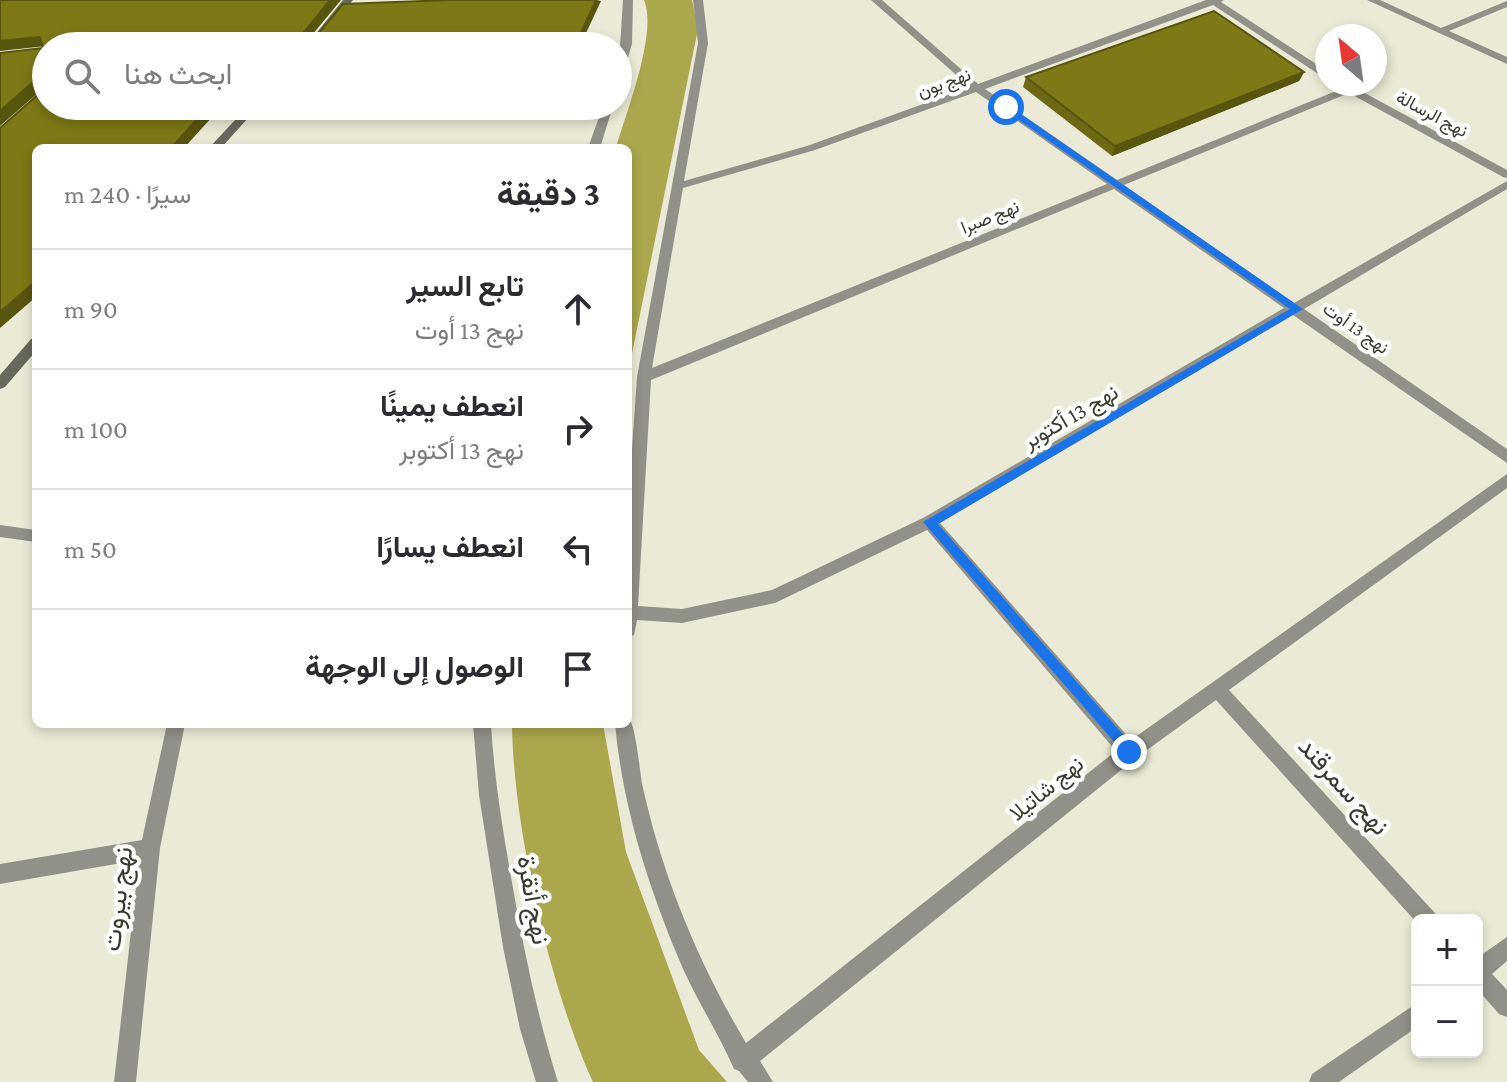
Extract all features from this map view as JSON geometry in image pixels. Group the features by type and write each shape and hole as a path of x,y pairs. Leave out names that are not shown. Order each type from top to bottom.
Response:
{"main road":[{"path":"323,32 346,4"},
{"path":"219,144 241,120"},
{"path":"0,384 32,347"}],"street":[{"path":"627,32 628,0"},
{"path":"632,566 644,377 703,43 698,0"},
{"name":"نهج 13 أوت","path":"876,0 977,88 1120,184 1507,457"},
{"path":"1372,0 1507,61"},
{"path":"1215,1 1315,67"},
{"name":"نهج بون","path":"678,186 811,148 1215,1"},
{"path":"346,4 359,7"},
{"path":"1442,31 1507,4"},
{"name":"نهج صبرا","path":"644,377 1120,184 1324,96"},
{"name":"نهج الرسالة","path":"1362,96 1507,175"},
{"path":"595,144 603,120"},
{"name":"نهج 13 أكتوبر","path":"632,613 682,616 775,596 929,522 1298,309 1507,184"},
{"name":"نهج شاتيلا","path":"742,1061 1129,752 1507,480"},
{"path":"929,522 1129,752"},
{"path":"0,531 32,535"},
{"name":"نهج سمرقند","path":"1218,690 1423,914"},
{"name":"نهج بيروت","path":"125,1082 150,848 175,728"},
{"name":"نهج أنقرة","path":"482,728 483,762 507,914 533,1039 547,1082"},
{"path":"624,728 624,751 659,881 713,1010 742,1061 762,1082"},
{"path":"0,874 150,848"},
{"path":"1483,967 1507,948"},
{"path":"1483,979 1507,1006"},
{"path":"1320,1082 1411,1018"}],"shaded area":[{"path":"644,0 692,0 698,29 632,353 632,144 617,144 625,120 632,120 632,97 644,52 647,14"},
{"path":"512,728 604,728 626,852 699,1050 727,1082 593,1082 562,1001 549,955 527,858"}],"building":[{"path":"0,0 330,0 304,32 32,32 32,38 0,41"},
{"path":"596,0 581,32 320,32 343,4"},
{"path":"1214,11 1304,72 1115,146 1026,77"},
{"path":"32,49 32,83 0,111 0,53"},
{"path":"32,100 32,120 196,120 175,144 32,144 32,284 0,312 0,128"}],"route":[{"path":"1006,107 1298,309 929,522 1129,752"}]}
